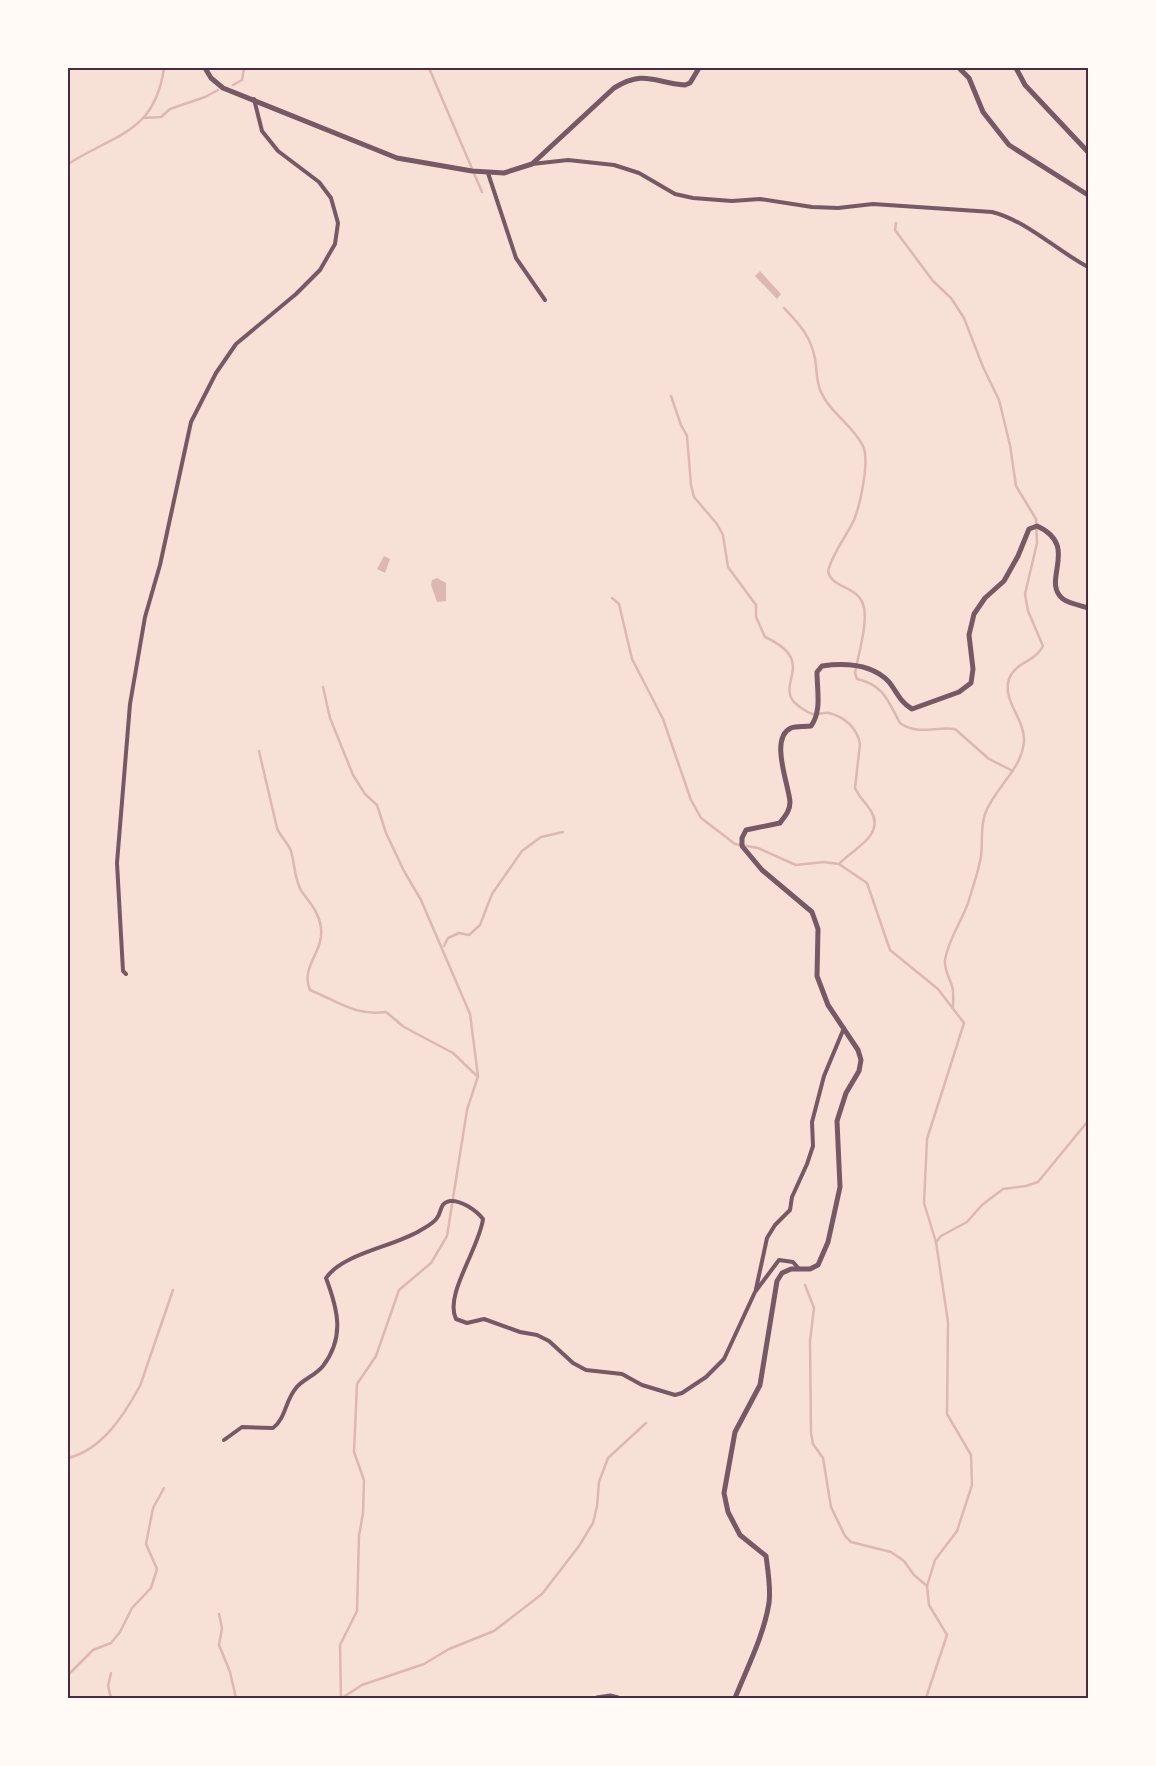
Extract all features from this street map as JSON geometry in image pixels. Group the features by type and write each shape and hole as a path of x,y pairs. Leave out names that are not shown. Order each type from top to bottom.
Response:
{"street":[{"path":"205,68 211,78 223,88 254,98 396,158 488,173 504,173 532,164 568,160 614,165 639,173 675,194 693,198 732,201 760,199 812,207 838,208 873,204 992,212 1007,216 1088,267"},
{"path":"532,164 614,88 628,79 644,77 685,85 690,83 695,77 699,68"},
{"path":"959,68 969,78 989,120 1009,145 1088,195"},
{"path":"1016,68 1025,85 1088,152"},
{"path":"126,974 123,971 117,863 130,704 145,617 160,565 191,422 216,372 236,344 296,294 320,270 335,244 338,223 336,210 327,193 319,182 278,151 262,131 254,98"},
{"path":"488,173 516,258 545,300"},
{"path":"735,1698 769,1603 769,1579 766,1556 740,1535 728,1512 724,1493 735,1432 760,1385 777,1282 782,1273 791,1269 810,1269 818,1265 828,1242 840,1187 837,1122 846,1093 859,1071 861,1060 858,1050 828,1005 818,976 818,929 812,912 762,870 742,845 742,838 746,830 780,823 788,812 790,801 780,746 785,734 791,728 811,726 816,719 819,703 817,672 822,666 839,664 864,668 881,676 889,683 903,704 912,709 968,687 973,678 969,636 974,614 984,598 1004,581 1018,556 1025,535 1029,529 1036,526 1047,531 1058,548 1060,556 1055,581 1057,592 1063,599 1088,608"},
{"path":"755,1292 767,1238 775,1225 790,1210 792,1197 807,1164 812,1146 812,1122 824,1076 844,1028"},
{"path":"224,1440 242,1427 274,1428 281,1422 290,1397 297,1387 323,1366 337,1339 336,1306 326,1278 332,1269 343,1261 366,1255 420,1231 437,1218 441,1206 452,1201 478,1211 483,1219 478,1241 453,1296 452,1311 456,1319 467,1323 484,1320 520,1332 536,1335 549,1342 573,1363 586,1370 622,1374 660,1391 675,1395 682,1393 706,1377 724,1359 755,1292 779,1260 793,1262 799,1270"},
{"path":"597,1698 610,1696 618,1698"}],"shaded area":[{"path":"760,271 781,294 777,299 755,276"},
{"path":"384,556 390,559 385,573 377,569"},
{"path":"437,578 446,583 446,601 437,602 431,585 432,580"}],"waterway":[{"path":"68,164 117,138 142,119 152,106 159,90 164,68"},
{"path":"233,85 242,80 244,68"},
{"path":"429,68 482,192"},
{"path":"143,118 161,117 170,109 205,97 218,90"},
{"path":"896,223 895,230 933,281 951,298 964,318 983,367 999,400 1010,445 1016,486 1036,519 1037,543 1025,594 1028,611 1043,646 1035,656 1020,665 1009,679 1009,695 1021,725 1024,741 1018,761 985,814 981,856 977,872 966,907 947,952 945,967 953,989 953,1008"},
{"path":"784,308 799,325 811,344 821,392 830,406 859,439 865,453 865,472 854,520 833,557 828,571 834,581 860,598 865,611 855,673 857,679 873,685 884,695 900,723 920,730 955,729 989,759 1013,771"},
{"path":"671,396 687,436 691,485 694,497 717,524 723,535 728,567 756,605 756,617 765,637 789,654 793,663 790,694 794,702 812,714 829,713 840,717 853,728 858,738 860,744 855,788 871,811 874,828 865,842 839,864"},
{"path":"612,598 619,604 632,659 663,719 691,800 701,818 735,844 758,848 796,865 824,862 839,864 867,883 890,950 938,989 964,1023 927,1139 924,1203 936,1242 948,1322 947,1414 971,1455 972,1485 957,1531 935,1560 927,1586 929,1605 947,1635 926,1698"},
{"path":"323,687 330,718 353,775 365,794 377,805 386,833 404,871 421,900 470,1014 478,1076 467,1110 447,1236 431,1263 399,1290 376,1356 357,1384 354,1452 364,1480 363,1513 359,1536 357,1611 340,1645 341,1698"},
{"path":"259,751 277,828 291,851 299,887 314,909 320,923 321,937 308,974 310,990 356,1010 375,1013 386,1012 404,1027 453,1053 477,1076"},
{"path":"444,946 448,938 459,933 469,935 480,925 492,894 522,851 541,837 563,832"},
{"path":"936,1242 941,1236 967,1222 982,1205 1003,1189 1026,1186 1038,1182 1088,1121"},
{"path":"805,1285 814,1308 810,1341 811,1433 813,1444 823,1458 831,1507 845,1536 851,1542 891,1552 904,1561 914,1575 927,1586"},
{"path":"68,1458 80,1454 102,1439 127,1408 140,1386 173,1290"},
{"path":"342,1698 362,1685 424,1664 449,1649 494,1631 542,1594 579,1546 593,1523 599,1482 608,1458 646,1423"},
{"path":"68,1675 93,1650 111,1643 120,1632 132,1608 151,1588 157,1569 146,1544 153,1508 164,1488"},
{"path":"219,1614 222,1628 219,1645 230,1672 236,1698"},
{"path":"111,1673 108,1686 111,1698"}]}
